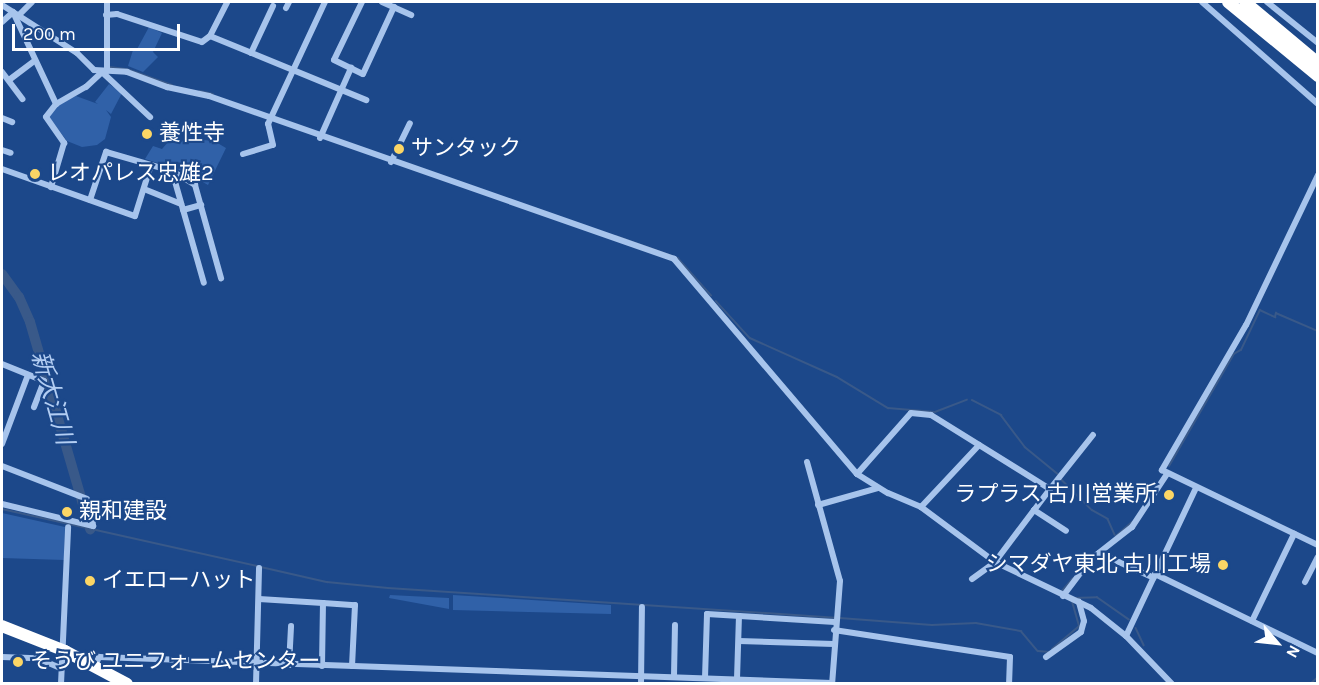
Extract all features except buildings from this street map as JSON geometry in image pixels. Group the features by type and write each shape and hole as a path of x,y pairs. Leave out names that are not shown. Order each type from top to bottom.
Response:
{"highway":[{"path":"1228,2 1317,76"},
{"path":"1245,2 1317,63"},
{"path":"2,627 113,684"},
{"path":"2,632 63,659 95,666 127,684"}],"street":[{"path":"2,22 32,2"},
{"path":"107,2 105,71 150,117"},
{"path":"106,15 117,14 202,42 210,36 227,2"},
{"path":"243,154 273,145 270,119 325,2"},
{"path":"362,2 334,60 363,74 394,7"},
{"path":"382,2 411,15"},
{"path":"1202,2 1317,104"},
{"path":"1267,2 1317,43"},
{"path":"2,5 77,53 94,70 128,72 680,262 857,474 878,488 921,507 995,562 1075,601 1126,636 1172,684"},
{"path":"251,53 273,6"},
{"path":"15,14 34,62 56,104"},
{"path":"210,36 294,68 366,100"},
{"path":"9,80 34,62"},
{"path":"320,138 351,68"},
{"path":"51,187 64,143 46,117 56,104 86,87 105,71"},
{"path":"2,72 22,99"},
{"path":"2,118 12,122"},
{"path":"392,162 410,123"},
{"path":"2,150 11,153"},
{"path":"90,200 106,152 172,171 192,181 221,278"},
{"path":"2,169 135,216 152,165"},
{"path":"172,171 204,283"},
{"path":"1317,175 1246,325 1162,470 1317,545"},
{"path":"144,189 182,207 201,205"},
{"path":"2,364 44,381 34,407"},
{"path":"2,444 28,375"},
{"path":"857,474 911,413 931,415 1050,489"},
{"path":"972,579 995,562 1093,435"},
{"path":"921,507 979,445"},
{"path":"95,666 99,657 832,683 834,630 840,581 807,462"},
{"path":"2,466 85,498"},
{"path":"1063,596 1099,553 1132,526 1167,474"},
{"path":"818,505 878,488"},
{"path":"1126,636 1196,488"},
{"path":"2,504 79,521 92,521"},
{"path":"1034,510 1066,531"},
{"path":"61,684 68,527"},
{"path":"1252,621 1294,534"},
{"path":"1099,553 1154,576 1317,653"},
{"path":"1305,582 1317,557"},
{"path":"256,684 259,568"},
{"path":"259,599 355,604 352,666"},
{"path":"1046,657 1081,632 1084,621 1075,601"},
{"path":"321,666 323,603"},
{"path":"640,684 642,607"},
{"path":"705,678 707,614 835,619"},
{"path":"737,679 739,616"},
{"path":"674,676 675,625"},
{"path":"290,665 291,626"},
{"path":"834,630 1010,657 1009,684"},
{"path":"738,640 834,644"},
{"path":"2,657 63,659"}],"shaded area":[{"path":"149,27 162,33 153,52 158,57 143,72 128,66 133,50 136,51"},
{"path":"109,84 122,93 111,114 106,110 111,117 105,139 97,145 82,147 67,141 49,117 56,106 76,96 98,104 95,102"},
{"path":"192,139 214,141 226,148 208,185 183,171 145,159 153,146 162,149 169,141"},
{"path":"2,513 65,527 64,560 2,558"},
{"path":"390,595 449,598 449,609 389,598"},
{"path":"453,595 611,605 611,614 453,610"}],"waterway":[{"path":"110,67 127,69 172,85"},
{"path":"200,91 213,94"},
{"path":"616,236 678,258 711,295"},
{"name":"新大江川","path":"2,274 19,297 30,322 90,529"},
{"path":"716,301 750,338 837,377 888,408 935,412 967,400"},
{"path":"1169,466 1234,354 1241,350 1260,310 1275,317 1276,313 1318,331"},
{"path":"972,400 1001,415 1025,447 1058,474"},
{"path":"1061,479 1092,510 1108,519 1115,535"},
{"path":"2,509 257,566"},
{"path":"1116,536 1132,522"},
{"path":"261,567 327,582 388,588 835,618"},
{"path":"1062,591 1072,579"},
{"path":"1074,598 1097,597 1129,619"},
{"path":"1052,649 1079,626 1072,602"},
{"path":"840,618 932,625 976,623 1021,631 1038,651 1049,652"},
{"path":"1136,628 1144,645"},
{"path":"1310,684 1318,677"}],"place":[{"name":"養性寺","path":"147,134"},
{"name":"サンタック","path":"399,149"},
{"name":"レオパレス忠雄2","path":"35,174"},
{"name":"ラプラス 古川営業所","path":"1169,495"},
{"name":"親和建設","path":"67,512"},
{"name":"シマダヤ東北 古川工場","path":"1223,565"},
{"name":"イエローハット","path":"90,581"},
{"name":"そうび ユニフォームセンター","path":"18,662"}]}
